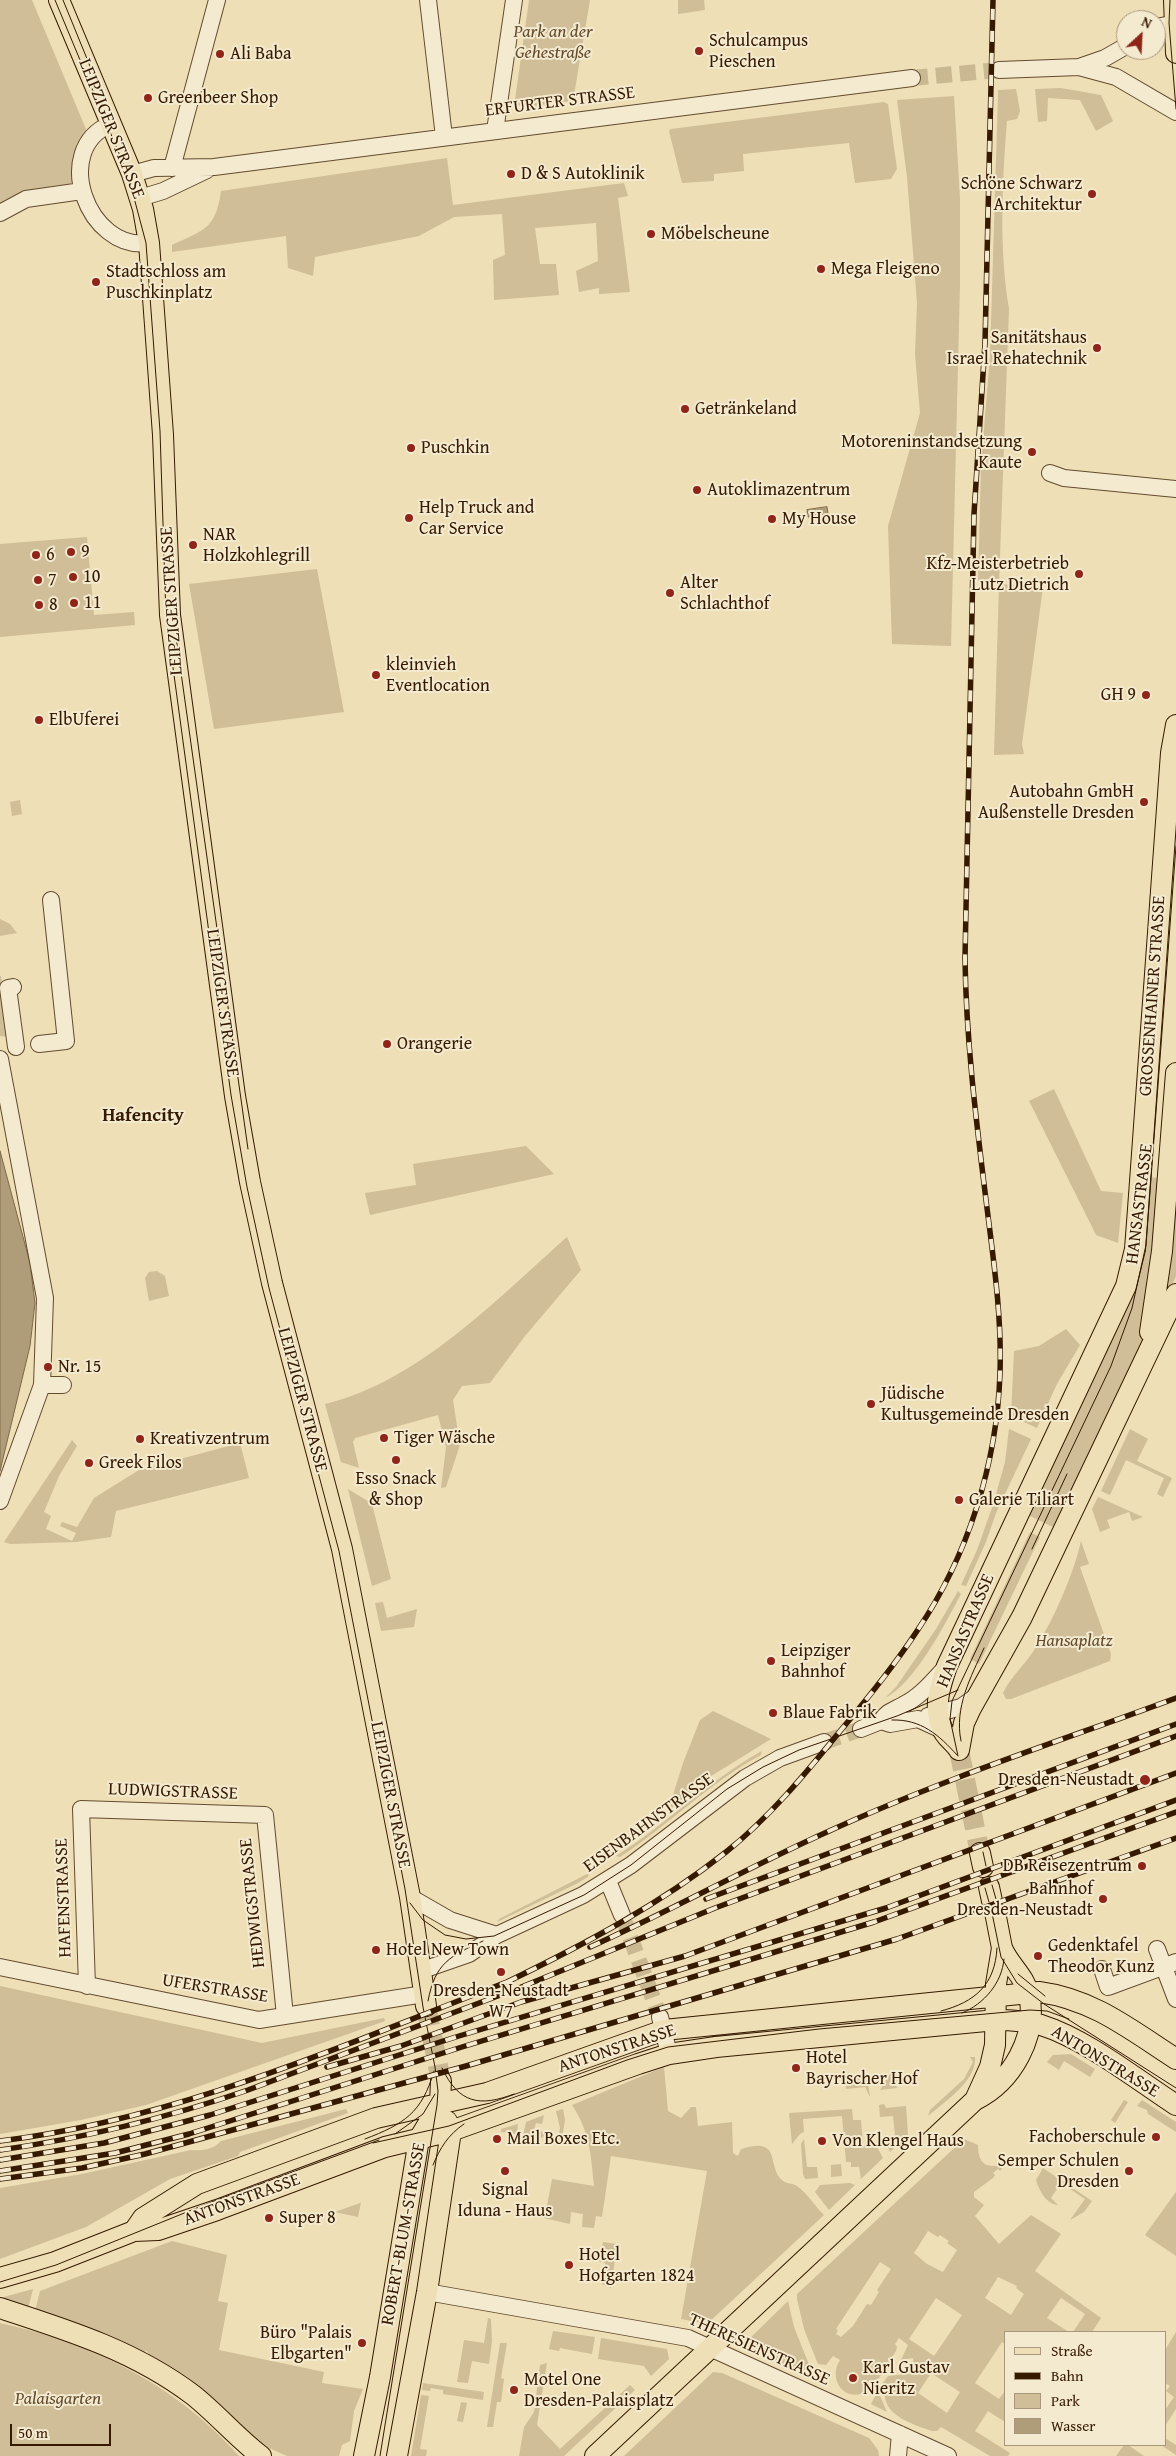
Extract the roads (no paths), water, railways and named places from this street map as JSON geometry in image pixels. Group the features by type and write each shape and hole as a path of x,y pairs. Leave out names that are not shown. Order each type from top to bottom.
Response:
{"main road":[{"name":"LEIPZIGER STRASSE","path":"59,0 132,174 140,198 149,242 163,436 170,615 232,1077 250,1182 272,1282 342,1549 410,1897 425,2000"},
{"path":"1174,0 1169,24 1176,54"},
{"name":"GROSSENHAINER STRASSE","path":"1143,1147 1171,752 1176,725"},
{"name":"GROSSENHAINER STRASSE","path":"1146,1355 1162,1251 1176,1073"},
{"name":"HANSASTRASSE","path":"1174,1104 1155,1123 1143,1147 1135,1249 1126,1286 947,1666 937,1700 940,1721 959,1750 964,1723 1022,1617 1176,1294"},
{"path":"975,2100 993,2056 996,2020 995,1996 1002,1948 992,1900"},
{"path":"595,2456 975,2100 991,2092 1008,2074 1024,2046 1030,2022 1029,1994 1022,1978 1002,1948"},
{"name":"ANTONSTRASSE","path":"134,2230 143,2218 197,2184 376,2118 487,2093 662,2024 995,1996 1056,1994 1086,2003 1176,2059"},
{"name":"ANTONSTRASSE","path":"0,2278 55,2262 134,2230 158,2230 385,2147 451,2131 638,2064 669,2054 716,2047 996,2020 1030,2022 1052,2029 1074,2040 1176,2105"},
{"path":"440,2081 440,2104"},
{"name":"ROBERT-BLUM-STRASSE","path":"396,2456 427,2292 451,2131 440,2104"},
{"name":"ROBERT-BLUM-STRASSE","path":"364,2456 380,2377 419,2139 440,2104"},
{"path":"0,2308 116,2348 155,2370 192,2395 261,2456"}],"street":[{"path":"172,168 217,0"},
{"path":"428,0 444,137"},
{"path":"495,131 514,0"},
{"path":"999,70 1079,67 1105,58 1116,52"},
{"path":"1079,67 1116,77 1176,112"},
{"name":"ERFURTER STRASSE","path":"132,174 154,168 214,167 912,78"},
{"path":"111,124 102,129 86,147 80,177 82,192 90,211 106,230 125,240 149,242"},
{"name":"ERFURTER STRASSE","path":"140,198 163,191 214,167"},
{"path":"0,213 26,199 82,192"},
{"path":"1050,473 1064,478 1176,489"},
{"path":"39,1044 66,1041 51,900"},
{"path":"12,1048 8,988 13,987"},
{"path":"0,1059 49,1297 42,1385 0,1501"},
{"path":"42,1385 63,1386"},
{"path":"861,1729 881,1721 885,1714 913,1700 947,1666"},
{"path":"881,1721 890,1724 918,1719 940,1721 980,1694"},
{"name":"EISENBAHNSTRASSE","path":"420,1971 469,1954 497,1935 575,1899 608,1881 745,1778 780,1758 824,1742"},
{"name":"LUDWIGSTRASSE","path":"81,1809 265,1815"},
{"name":"HAFENSTRASSE","path":"81,1809 87,1986"},
{"name":"HEDWIGSTRASSE","path":"265,1815 285,2016"},
{"path":"608,1881 622,1915"},
{"path":"410,1897 450,1920 497,1935"},
{"path":"1157,1948 1170,1964 1176,1999"},
{"path":"1102,1969 1108,1987 1170,1964"},
{"name":"UFERSTRASSE","path":"0,1967 258,2020 425,2000"},
{"path":"662,2024 669,2054"},
{"name":"THERESIENSTRASSE","path":"427,2292 680,2336 948,2456"},
{"path":"898,2456 900,2434"}],"water":[{"path":"827,507 828,514 808,517 807,510"},
{"path":"0,1151 30,1263 35,1303 30,1346 0,1471"}],"tunnel":[{"path":"912,78 999,70"},
{"path":"824,1742 861,1729"},
{"path":"959,1750 980,1853"},
{"path":"622,1915 660,2017"},
{"path":"426,2006 441,2081"}],"tram line":[{"path":"55,0 128,175 146,243 160,431 166,616 231,1095 247,1187 269,1288 339,1551 405,1889 423,2007 435,2067 438,2091 437,2105 380,2456"},
{"path":"63,0 92,71"},
{"path":"1170,0 1169,23 1176,109"},
{"path":"176,637 248,1149"},
{"path":"958,1756 950,1719 952,1701 1111,1366 1132,1308 1146,1245 1176,846"},
{"path":"1032,1549 1067,1474"},
{"path":"961,1741 959,1728 962,1704 969,1681 984,1648"},
{"path":"410,1903 423,1920 445,1935 466,1939 494,1936 584,1895 631,1865 727,1789 763,1767 799,1750 897,1716 958,1690"},
{"path":"892,1720 902,1720 921,1725 936,1735 957,1755"},
{"path":"983,1852 986,1866"},
{"path":"992,1885 996,1899"},
{"path":"985,1888 989,1902"},
{"path":"992,1913 1001,1957 1017,1983 1044,2004 1176,2088"},
{"path":"428,2001 435,1978 446,1962 461,1951 483,1941"},
{"path":"941,2011 964,2003 981,1990 992,1972 997,1948"},
{"path":"962,2013 978,2004 990,1992 1000,1976 1004,1959"},
{"path":"1018,1974 1045,1996"},
{"path":"373,2143 449,2126 627,2060 668,2047 819,2029 1030,2010 1047,2011 1069,2019"},
{"path":"442,2068 456,2089 472,2099 481,2101 491,2100 514,2094"},
{"path":"365,2139 391,2128 410,2115 424,2097 434,2071"},
{"path":"395,2134 423,2114 435,2094"},
{"path":"433,2165 445,2142 464,2124"},
{"path":"0,2282 56,2265 214,2201 379,2140"}],"railway":[{"path":"507,1982 592,1939 674,1889 726,1852 758,1824 787,1794 871,1694 917,1631 951,1572 965,1540 986,1475 998,1407 1000,1330 972,1079 967,1019 965,958 974,514 985,343 993,0"},
{"path":"590,1947 797,1846 870,1813 956,1778 1176,1698"},
{"path":"706,1899 1176,1724"},
{"path":"0,2150 63,2140 125,2126 187,2110 248,2090 519,1988 715,1908 1176,1736"},
{"path":"327,2067 401,2046 521,2002 685,1956 1176,1773"},
{"path":"0,2160 104,2143 210,2115 459,2036 886,1908 1176,1800"},
{"path":"0,2171 115,2153 189,2134 462,2047 874,1922 1176,1812"},
{"path":"0,2179 82,2168 145,2154 466,2066 897,1939 1176,1838"},
{"path":"0,2141 67,2130 132,2116 197,2097 324,2053 512,1980"}],"place":[{"name":"Schulcampus Pieschen","path":"699,51"},
{"name":"Ali Baba","path":"220,54"},
{"name":"Greenbeer Shop","path":"148,98"},
{"name":"D & S Autoklinik","path":"511,174"},
{"name":"Schöne Schwarz Architektur","path":"1092,194"},
{"name":"Möbelscheune","path":"651,234"},
{"name":"Mega Fleigeno","path":"821,269"},
{"name":"Stadtschloss am Puschkinplatz","path":"96,282"},
{"name":"Sanitätshaus Israel Rehatechnik","path":"1097,348"},
{"name":"Getränkeland","path":"685,409"},
{"name":"Puschkin","path":"411,448"},
{"name":"Motoreninstandsetzung Kaute","path":"1032,452"},
{"name":"Autoklimazentrum","path":"697,490"},
{"name":"Help Truck and Car Service","path":"409,518"},
{"name":"My House","path":"772,519"},
{"name":"NAR Holzkohlegrill","path":"193,545"},
{"name":"9","path":"71,552"},
{"name":"6","path":"36,555"},
{"name":"Kfz-Meisterbetrieb Lutz Dietrich","path":"1079,574"},
{"name":"10","path":"73,577"},
{"name":"7","path":"38,580"},
{"name":"Alter Schlachthof","path":"670,593"},
{"name":"11","path":"74,603"},
{"name":"8","path":"39,605"},
{"name":"kleinvieh Eventlocation","path":"376,675"},
{"name":"GH 9","path":"1146,695"},
{"name":"ElbUferei","path":"39,720"},
{"name":"Autobahn GmbH Außenstelle Dresden","path":"1144,802"},
{"name":"Orangerie","path":"387,1044"},
{"name":"Nr. 15","path":"48,1367"},
{"name":"Jüdische Kultusgemeinde Dresden","path":"871,1404"},
{"name":"Tiger Wäsche","path":"384,1438"},
{"name":"Kreativzentrum","path":"140,1439"},
{"name":"Esso Snack & Shop","path":"396,1460"},
{"name":"Greek Filos","path":"89,1463"},
{"name":"Galerie Tiliart","path":"959,1500"},
{"name":"Leipziger Bahnhof","path":"771,1661"},
{"name":"Blaue Fabrik","path":"773,1713"},
{"name":"Dresden-Neustadt","path":"1145,1780"},
{"name":"DB Reisezentrum","path":"1142,1866"},
{"name":"Bahnhof Dresden-Neustadt","path":"1103,1899"},
{"name":"Hotel New Town","path":"376,1950"},
{"name":"Gedenktafel Theodor Kunz","path":"1038,1956"},
{"name":"Dresden-Neustadt W7","path":"501,1972"},
{"name":"Hotel Bayrischer Hof","path":"796,2068"},
{"name":"Fachoberschule","path":"1156,2137"},
{"name":"Mail Boxes Etc.","path":"497,2139"},
{"name":"Von Klengel Haus","path":"822,2141"},
{"name":"Signal Iduna - Haus","path":"505,2171"},
{"name":"Semper Schulen Dresden","path":"1129,2171"},
{"name":"Super 8","path":"269,2218"},
{"name":"Hotel Hofgarten 1824","path":"569,2265"},
{"name":"Büro \"Palais Elbgarten\"","path":"362,2343"},
{"name":"Karl Gustav Nieritz","path":"853,2378"},
{"name":"Motel One Dresden-Palaisplatz","path":"514,2390"}],"district":[{"name":"Hafencity","path":"143,1116"}],"park label":[{"name":"Park an der Gehestraße","path":"553,42"},
{"name":"Hansaplatz","path":"1074,1641"},
{"name":"Palaisgarten","path":"58,2399"}]}
